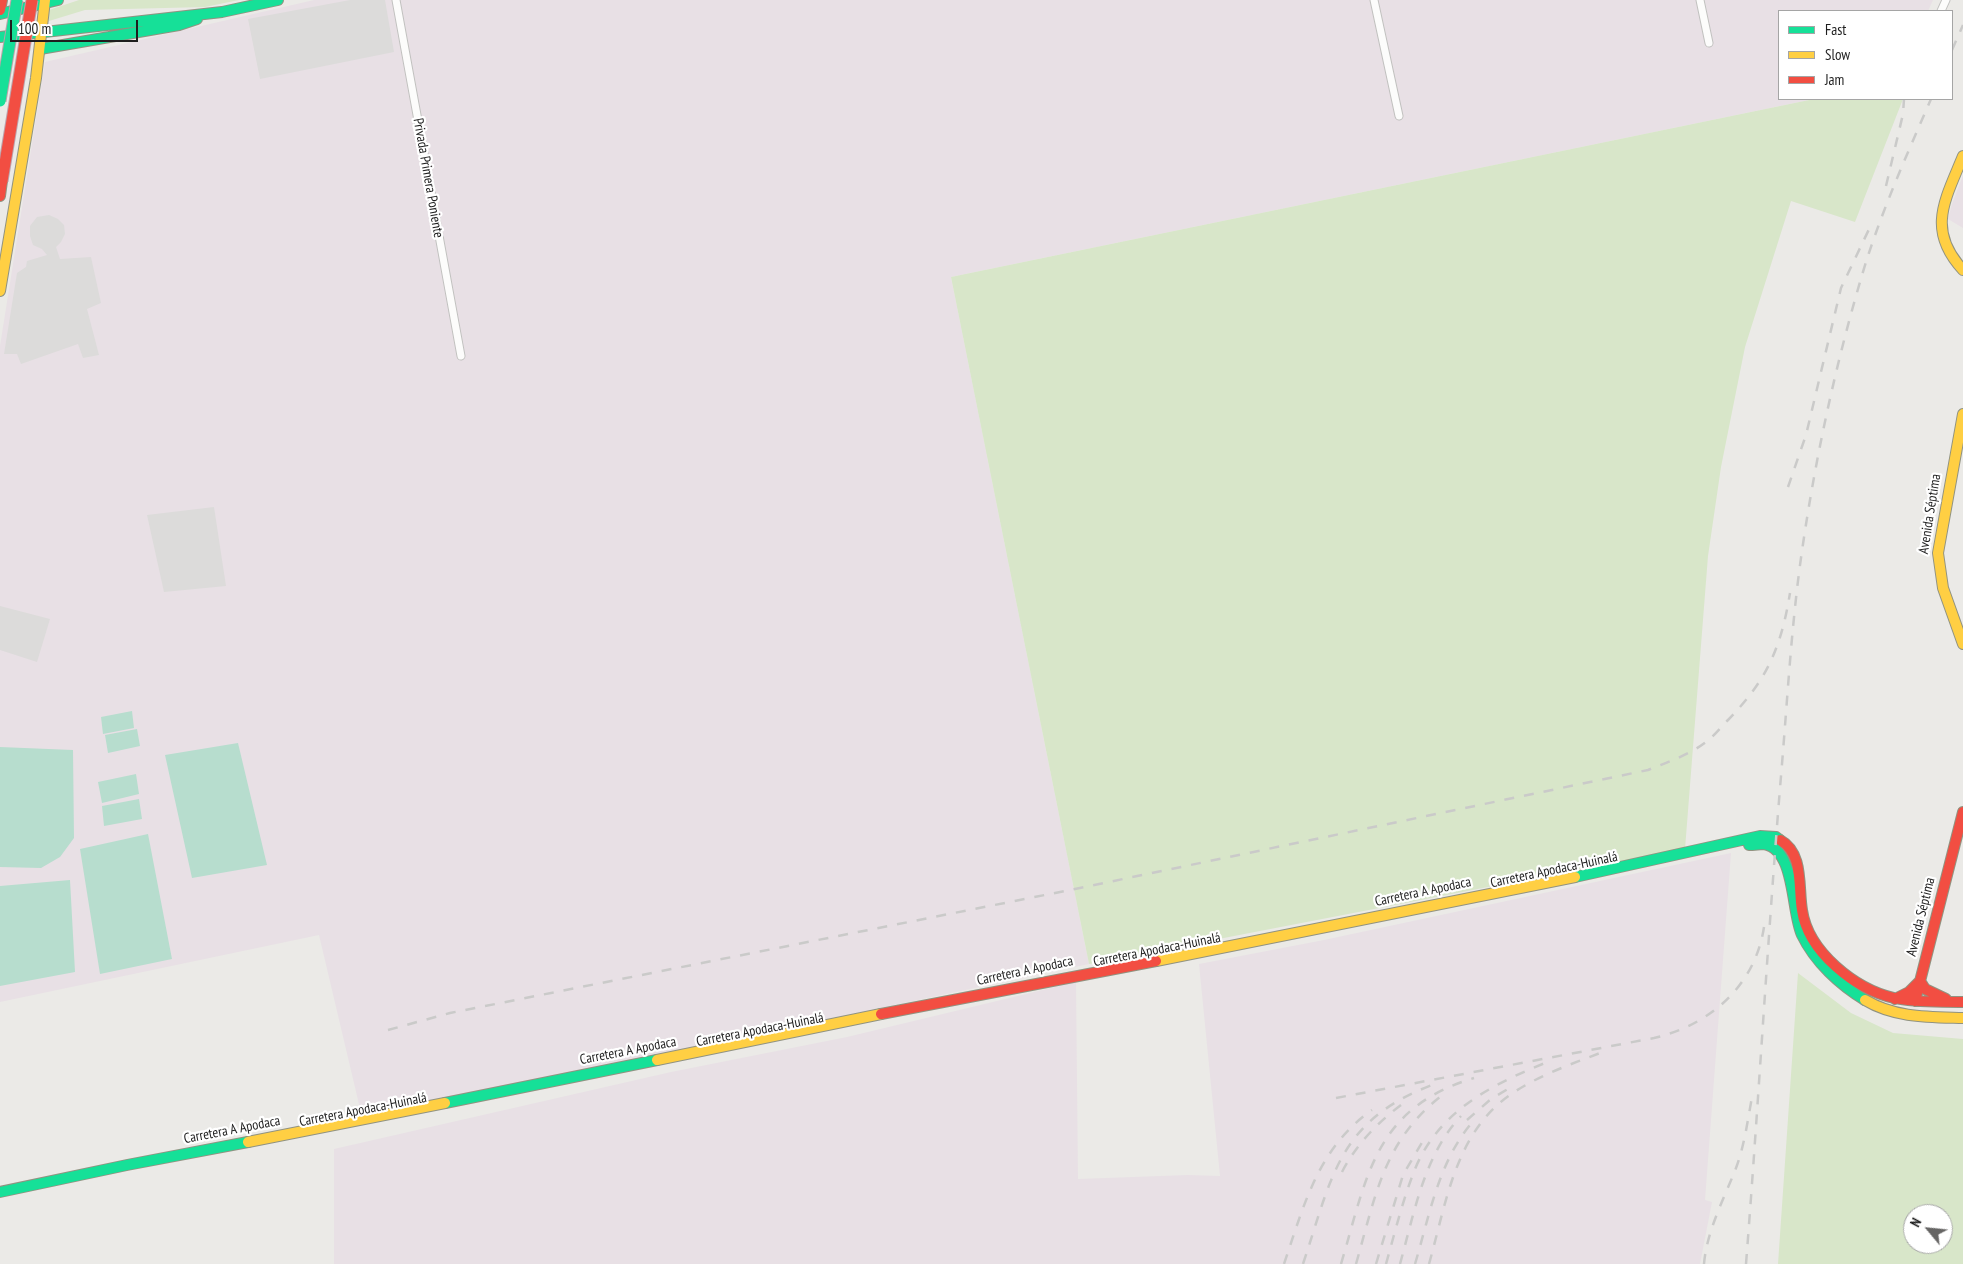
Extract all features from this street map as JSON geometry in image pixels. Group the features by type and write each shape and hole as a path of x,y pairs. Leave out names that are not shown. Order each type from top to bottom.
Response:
{"main road":[{"path":"2,0 0,12 58,0"},
{"path":"0,101 17,0"},
{"path":"0,196 32,0"},
{"path":"40,49 179,25 222,12 278,0"},
{"path":"0,291 36,78 45,2"},
{"path":"0,37 222,12"},
{"path":"0,73 11,70 21,71 36,78"},
{"path":"1963,156 1944,202 1940,226 1942,242 1949,255 1963,270"},
{"name":"Avenida Séptima","path":"1963,414 1940,535 1938,568 1943,591 1963,644"},
{"name":"Avenida Séptima","path":"1915,1001 1963,812"},
{"name":"Carretera A Apodaca","path":"0,1192 876,1015 1324,928 1770,835 1781,839 1793,852 1799,876 1804,921 1815,942 1839,968 1864,986 1895,999 1960,1002"},
{"name":"Carretera Apodaca-Huinalá","path":"0,1198 1496,898 1758,843 1775,848 1784,858 1789,871 1796,921 1809,947 1837,978 1875,1006 1892,1012 1912,1016 1963,1018"},
{"path":"1895,999 1909,992 1920,981 1925,989 1934,994 1960,1002"},
{"path":"1875,1006 1907,1010 1914,1006 1915,1001"},
{"path":"1915,1001 1920,1008 1926,1011 1963,1013"}],"street":[{"name":"Privada Primera Poniente","path":"396,0 461,356"},
{"path":"1374,0 1398,116"},
{"path":"1700,0 1709,43"}],"shaded area":[{"path":"314,0 1933,0 1928,10 1778,10 1778,100 1809,100 951,277 1089,964 362,1117 319,935 0,1002 0,346 45,62"},
{"path":"350,0 385,0 394,52 260,79 248,19"},
{"path":"1963,175 1963,228 1948,219"},
{"path":"49,215 58,219 64,225 65,234 56,247 60,259 91,257 101,303 87,309 99,355 83,358 78,344 21,364 17,354 4,354 17,273 26,267 27,261 47,255 42,249 33,245 30,236 30,226 37,217"},
{"path":"214,507 226,586 164,592 147,515"},
{"path":"0,606 50,619 37,662 0,650"},
{"path":"1731,853 1705,1200 1712,1202 1700,1264 334,1264 334,1149 671,1072 847,1037 1076,982 1078,1179 1188,1175 1220,1176 1199,964 1324,940"}],"green space":[{"path":"79,0 239,0 205,7 85,10 49,21 49,10"},
{"path":"1809,100 1903,100 1855,222 1791,201 1745,347 1721,467 1708,556 1685,849 1089,964 951,277"},
{"path":"132,711 134,728 103,734 101,717"},
{"path":"137,729 140,746 108,753 105,735"},
{"path":"238,743 267,865 192,878 165,755"},
{"path":"0,747 73,750 74,838 60,857 41,868 0,867"},
{"path":"136,774 139,794 102,803 98,782"},
{"path":"139,799 142,819 104,826 102,806"},
{"path":"148,834 172,959 100,974 80,849"},
{"path":"70,880 75,972 0,986 0,886"},
{"path":"1798,973 1851,1013 1893,1033 1963,1039 1963,1264 1778,1264"}],"railway":[{"path":"1953,48 1963,25"},
{"path":"1886,186 1903,114 1904,100"},
{"path":"1746,1264 1772,889 1791,654 1799,571 1808,511 1834,379 1860,282 1884,212 1931,100"},
{"path":"1788,487 1806,435 1841,288 1871,225"},
{"path":"388,1030 450,1013 1075,889 1648,770 1699,747 1712,737 1753,691 1777,647 1790,593"},
{"path":"1336,1098 1654,1038 1674,1032 1711,1013 1727,1000 1740,985 1751,967 1759,948 1764,927"},
{"path":"1429,1264 1455,1171 1465,1149 1491,1111 1510,1095 1531,1082 1600,1053"},
{"path":"1386,1264 1415,1169 1425,1149 1438,1131 1452,1116 1486,1091 1545,1063"},
{"path":"1341,1264 1368,1175 1380,1150 1395,1127 1415,1107 1441,1091 1474,1078"},
{"path":"1303,1264 1322,1204 1343,1155 1376,1116 1401,1099 1432,1085"},
{"path":"1467,1120 1491,1099 1513,1086"},
{"path":"1704,1264 1712,1227 1739,1159 1753,1092"},
{"path":"1356,1264 1376,1194 1393,1152 1421,1114 1440,1097"},
{"path":"1342,1172 1368,1135 1401,1105"},
{"path":"1284,1264 1306,1199 1315,1179 1338,1142 1372,1110"},
{"path":"1400,1264 1416,1205 1429,1167 1448,1132 1461,1116"},
{"path":"1415,1264 1431,1206 1444,1169 1463,1134 1476,1118"},
{"path":"1376,1264 1403,1175 1424,1139"}],"traffic: fast":[{"path":"0,101 17,0"},
{"path":"0,14 58,0"},
{"path":"0,37 222,12 278,0"},
{"path":"40,49 179,25 197,19"},
{"path":"1575,877 1760,836 1776,837 1780,840"},
{"path":"1749,845 1764,844 1774,848 1782,857 1791,883 1799,925 1807,945 1829,972 1865,1000"},
{"path":"445,1103 657,1060"},
{"path":"0,1192 248,1142"}],"traffic: slow":[{"path":"0,291 36,78 45,0"},
{"path":"1963,156 1950,187 1942,214 1945,242 1963,270"},
{"path":"1963,414 1938,553 1943,588 1963,644"},
{"path":"1156,961 1575,877"},
{"path":"1865,1000 1876,1006 1900,1013 1925,1017 1963,1018"},
{"path":"657,1060 881,1014"},
{"path":"248,1142 445,1103"}],"traffic: jam":[{"path":"0,10 2,0"},
{"path":"2,181 32,0"},
{"path":"0,196 2,181"},
{"path":"1915,1001 1963,812"},
{"path":"1780,840 1793,853 1799,871 1802,910 1806,925 1813,940 1823,954 1836,966 1864,986 1894,998 1963,1002"},
{"path":"881,1014 1156,961"},
{"path":"1895,999 1909,992 1920,981 1925,989 1946,999"}]}
